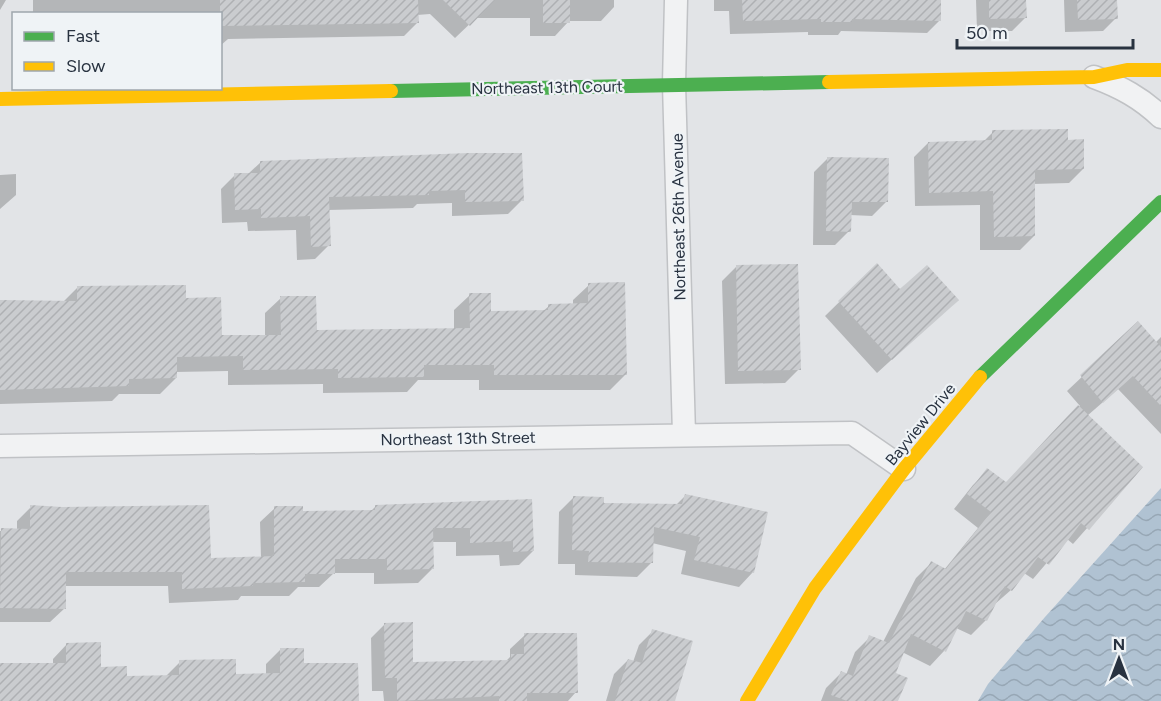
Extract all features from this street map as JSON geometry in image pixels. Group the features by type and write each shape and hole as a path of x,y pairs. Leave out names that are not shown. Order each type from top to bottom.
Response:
{"street":[{"name":"Northeast 26th Avenue","path":"676,0 674,84 684,434"},
{"name":"Northeast 13th Court","path":"0,99 1095,77 1127,70 1161,70"},
{"name":"Northeast 13th Court","path":"1095,77 1143,100 1161,117"},
{"name":"Bayview Drive","path":"747,701 815,588 904,469 992,363 1161,202"},
{"name":"Northeast 13th Street","path":"0,446 852,433 904,469"}],"water":[{"path":"1161,488 1161,701 978,701 988,684 1045,617"}],"building":[{"path":"220,0 418,0 419,23 222,26 222,12 220,12"},
{"path":"443,0 495,0 470,26"},
{"path":"543,0 570,0 570,23 543,23"},
{"path":"742,0 941,0 941,21 852,19 852,22 821,22 821,19 743,21"},
{"path":"989,0 1026,0 1027,18 989,19"},
{"path":"1077,0 1117,0 1118,19 1078,20"},
{"path":"1068,129 1068,140 1084,139 1084,169 1035,170 1035,236 994,237 993,191 929,193 928,142 992,140 992,130"},
{"path":"522,153 524,201 465,202 465,190 429,191 429,195 329,197 331,246 311,247 310,216 261,218 261,209 235,210 234,173 260,173 260,161"},
{"path":"827,157 889,158 888,202 852,202 851,232 826,231"},
{"path":"877,263 900,289 927,265 959,300 892,360 838,301"},
{"path":"798,264 801,370 738,371 736,265"},
{"path":"625,282 627,375 494,375 494,365 424,365 424,377 338,378 338,369 243,370 243,356 177,357 177,378 129,379 129,386 0,390 0,300 77,301 77,286 186,285 186,298 221,297 222,335 281,335 280,296 316,296 317,330 470,328 469,293 491,293 491,311 548,310 548,304 588,303 588,283"},
{"path":"1138,321 1161,347 1161,406 1133,376 1103,403 1080,375"},
{"path":"1078,405 1143,467 1089,530 1081,523 1049,565 1038,557 1012,591 1005,586 987,621 966,611 946,652 911,634 896,673 908,678 898,701 847,701 831,695 841,671 853,676 869,635 889,643 931,561 946,569 991,512 967,494 987,468 1006,482"},
{"path":"685,494 768,512 754,573 694,560 700,537 654,527 653,563 588,562 589,551 572,550 573,496 604,497 604,503 682,504"},
{"path":"532,499 534,551 513,552 513,541 470,543 470,528 433,528 434,569 387,570 387,559 335,559 335,574 305,574 305,582 253,583 253,586 182,589 182,572 66,572 66,609 0,608 1,528 30,529 30,505 62,507 209,505 211,558 274,556 274,506 303,506 303,511 375,510 375,505"},
{"path":"413,622 413,662 511,660 511,654 524,654 524,633 577,633 578,693 527,693 527,701 499,701 499,696 397,701 397,678 385,678 384,623"},
{"path":"652,629 693,641 675,701 615,701 628,659 642,663"},
{"path":"101,642 101,667 127,666 127,676 179,675 179,660 236,659 236,674 280,673 280,648 304,648 304,663 358,663 359,701 0,701 0,663 66,663 66,643"}],"traffic: fast":[{"path":"391,91 829,82"},
{"path":"980,377 1161,202"}],"traffic: slow":[{"path":"829,82 1094,77 1127,70 1161,70"},
{"path":"0,99 391,91"},
{"path":"747,701 815,588 904,469 980,377"}]}
